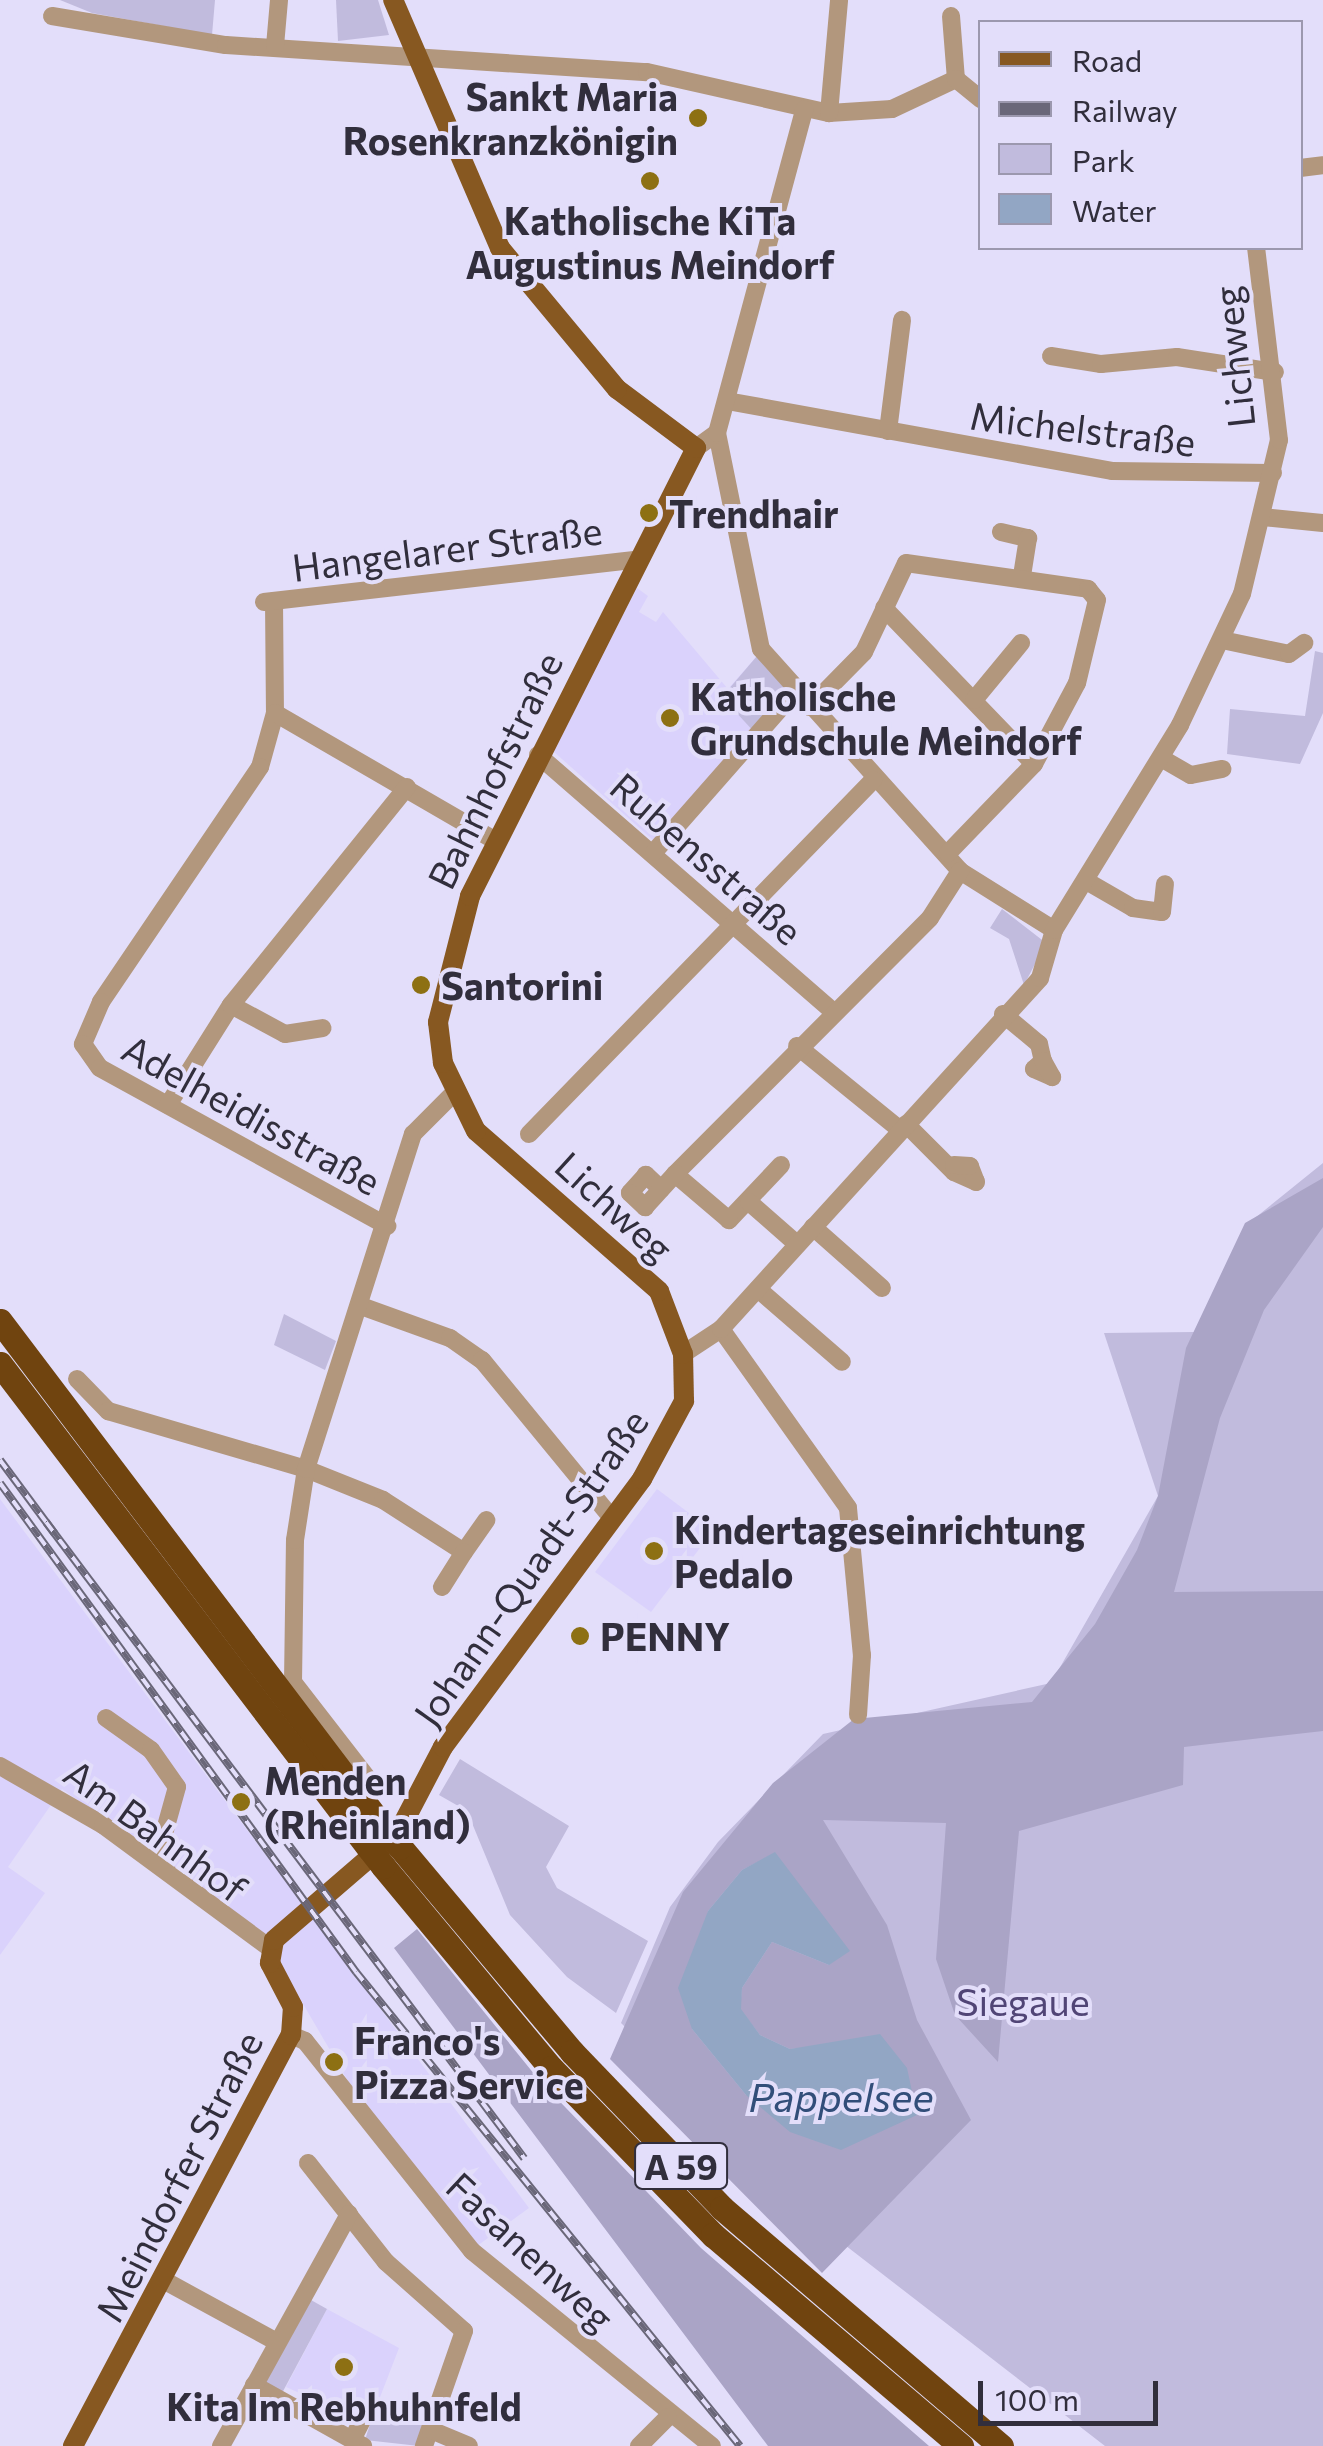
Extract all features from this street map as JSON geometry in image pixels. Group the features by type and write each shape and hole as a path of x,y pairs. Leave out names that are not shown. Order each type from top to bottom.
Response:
{"highway":[{"name":"A 59","path":"0,1321 384,1848 551,2068 713,2235 962,2446"},
{"name":"A 59","path":"0,1364 384,1848 572,2052 722,2208 1001,2446"}],"main road":[{"path":"393,0 410,51 500,248 618,389 696,448"},
{"name":"Bahnhofstraße","path":"454,1093 438,1034 441,986 496,841 696,448"},
{"name":"Lichweg","path":"454,1093 497,1151 643,1272 683,1354"},
{"name":"Johann-Quadt-Straße","path":"270,1949 368,1866 412,1814 451,1734 674,1432 683,1354"},
{"name":"Meindorfer Straße","path":"73,2446 166,2282 291,2035 293,2007 270,1949"}],"street":[{"path":"275,46 279,0"},
{"path":"829,113 839,0"},
{"path":"52,16 275,46 410,51 648,72 829,113 892,109 956,79"},
{"path":"951,16 956,79 978,97"},
{"path":"804,110 717,433 761,649 793,694 960,871 1054,930"},
{"name":"Lichweg","path":"683,1354 721,1330 1049,964 1054,930 1088,882 1161,758 1222,640 1263,517 1273,473 1275,372 1256,250"},
{"path":"888,431 902,320"},
{"path":"1050,356 1101,364 1177,357 1275,372"},
{"name":"Michelstraße","path":"727,401 1162,478 1273,473"},
{"name":"Bahnhofstraße","path":"696,448 717,433"},
{"path":"1263,517 1323,523"},
{"path":"1002,532 1028,538 1022,577"},
{"name":"Hangelarer Straße","path":"275,712 269,601 639,559"},
{"path":"810,708 864,652 906,563 1088,589 1098,600 1073,698 1034,764 948,854"},
{"path":"884,608 1034,764"},
{"path":"1222,640 1289,654 1304,643"},
{"path":"974,700 1021,643"},
{"path":"654,852 793,694"},
{"path":"275,712 496,841"},
{"name":"Adelheidisstraße","path":"275,712 246,797 86,1028 88,1057 386,1226"},
{"name":"Rubensstraße","path":"538,756 654,852 832,1011"},
{"path":"1161,758 1191,775 1222,770"},
{"path":"529,1134 738,926 873,780"},
{"path":"168,1105 231,1005 407,786"},
{"path":"661,1189 797,1046 930,918 960,871"},
{"path":"1088,882 1134,908 1162,912 1165,884"},
{"path":"231,1005 285,1034 323,1028"},
{"path":"1003,1014 1039,1044 1043,1060"},
{"path":"797,1046 954,1165"},
{"path":"372,1784 299,1698 287,1663 306,1469 413,1134 454,1093"},
{"path":"675,1174 722,1219 750,1202 781,1165"},
{"path":"750,1202 797,1244"},
{"path":"813,1227 882,1288"},
{"path":"758,1288 842,1362"},
{"path":"361,1306 450,1338 482,1360 612,1518"},
{"path":"721,1330 848,1508 862,1654 858,1716"},
{"path":"77,1379 108,1410 306,1469 383,1500 464,1552"},
{"path":"442,1588 486,1520"},
{"path":"106,1718 151,1750 177,1787 156,1862"},
{"name":"Am Bahnhof","path":"0,1766 156,1862 270,1949"},
{"name":"Fasanenweg","path":"291,2035 305,2041 472,2251 668,2417 712,2446"},
{"path":"308,2163 348,2214 464,2332 427,2438 468,2446"},
{"path":"221,2446 348,2214"},
{"path":"166,2282 277,2342"},
{"path":"254,2385 357,2443 365,2415"},
{"path":"639,2446 668,2417"}],"shaded area":[{"name":"Katholische Grundschule Meindorf","path":"637,588 648,596 639,612 656,622 663,612 728,689 757,656 788,692 654,841 553,751"},
{"path":"1323,1178 1323,1227 1264,1310 1220,1418 1174,1592 1323,1591 1323,1731 1184,1747 1183,1785 1019,1831 998,2062 955,2015 936,1959 946,1823 823,1820 887,1925 917,2020 971,2120 822,2273 610,2059 683,1892 773,1783 854,1719 1032,1702 1095,1624 1137,1550 1158,1496 1186,1348 1245,1223","holes":["775,1853 804,1896 829,1965 772,1942 742,1988 740,2009 760,2035 790,2049 826,2046 746,2095 692,2029 708,1911 742,1870"]},
{"name":"Kindertageseinrichtung Pedalo","path":"657,1489 713,1531 651,1612 595,1572"},
{"path":"0,1499 529,2208 477,2246 379,2134 285,1973 215,1897 62,1789 8,1867 45,1893 0,1955"},
{"path":"417,1929 539,2080 701,2248 929,2446 768,2446 394,1948"},
{"name":"Kita Im Rebhuhnfeld","path":"327,2309 399,2348 377,2405 366,2400 350,2433 349,2415 286,2387"}],"green space":[{"path":"60,0 215,0 212,35 92,13"},
{"path":"336,0 378,0 389,35 338,41"},
{"path":"1315,651 1323,653 1323,713 1300,764 1227,754 1230,709 1305,716"},
{"path":"757,656 788,692 756,734 722,697"},
{"path":"1002,909 1046,943 1024,985 1009,939 990,928"},
{"name":"Siegaue","path":"1323,1163 1323,2446 1105,2446 841,2242 621,2023 670,1907 718,1842 823,1734 1051,1683 1158,1496 1104,1333 1194,1332 1250,1222"},
{"path":"284,1314 336,1341 325,1370 274,1345"},
{"path":"460,1759 569,1826 546,1867 557,1888 648,1941 616,2013 567,1977 510,1915 467,1811 439,1795"},
{"path":"311,2300 327,2309 281,2395 264,2385"},
{"path":"377,2402 429,2423 419,2446 365,2440"}],"water":[{"name":"Pappelsee","path":"775,1852 850,1951 829,1965 772,1942 742,1988 741,2009 760,2035 790,2049 880,2034 907,2068 917,2115 841,2150 790,2132 746,2095 692,2029 678,1988 708,1911 742,1870"}],"railway":[{"path":"0,1460 55,1534"},
{"path":"0,1483 356,1972 740,2446"},
{"path":"46,1522 524,2158"}],"place":[{"name":"Sankt Maria Rosenkranzkönigin","path":"698,118"},
{"name":"Katholische KiTa Augustinus Meindorf","path":"650,181"},
{"name":"Trendhair","path":"649,513"},
{"name":"Katholische Grundschule Meindorf","path":"670,718"},
{"name":"Santorini","path":"421,985"},
{"name":"Kindertageseinrichtung Pedalo","path":"654,1551"},
{"name":"PENNY","path":"580,1636"},
{"name":"Menden (Rheinland)","path":"241,1802"},
{"name":"Franco's Pizza Service","path":"334,2062"},
{"name":"Kita Im Rebhuhnfeld","path":"344,2367"}]}
